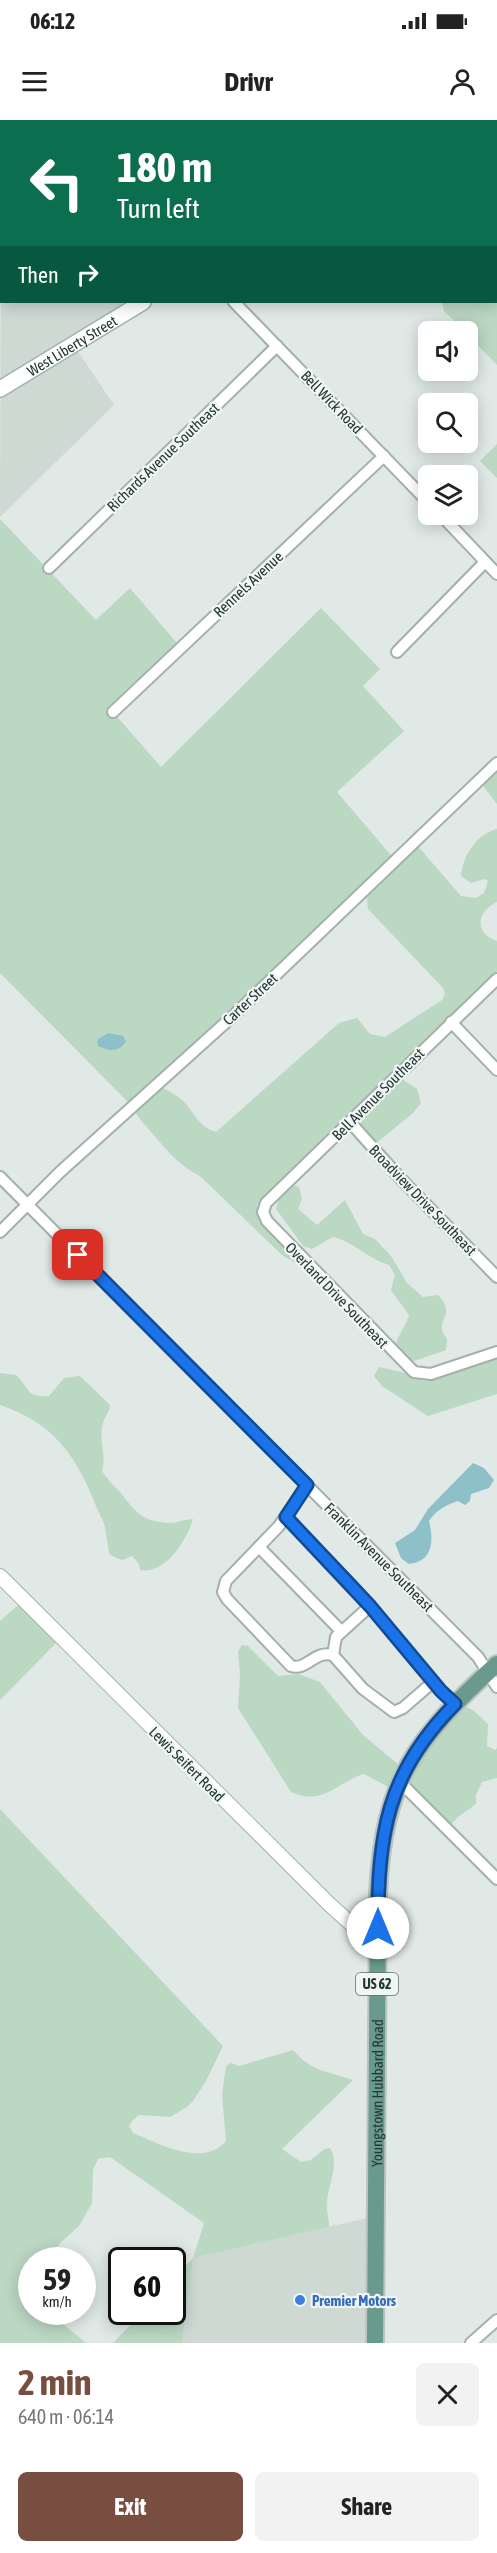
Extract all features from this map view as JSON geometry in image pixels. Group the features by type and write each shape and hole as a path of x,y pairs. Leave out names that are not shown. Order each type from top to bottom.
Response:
{"main road":[{"name":"West Liberty Street","path":"0,389 140,303"},
{"name":"Youngstown Hubbard Road","path":"375,2343 378,1887 382,1836 399,1782 427,1734 492,1668"}],"street":[{"name":"Bell Wick Road","path":"235,303 418,492"},
{"name":"Richards Avenue Southeast","path":"49,568 277,346"},
{"name":"Rennels Avenue","path":"113,712 384,456"},
{"path":"450,525 497,574"},
{"path":"397,652 485,562"},
{"name":"Carter Street","path":"0,1232 96,1138 233,1016 497,763"},
{"name":"Bell Avenue Southeast","path":"263,1212 266,1203 497,979"},
{"path":"451,1022 497,1070"},
{"name":"Broadview Drive Southeast","path":"350,1122 401,1179 497,1277"},
{"name":"Franklin Avenue Southeast","path":"0,1177 478,1657 492,1668 497,1687"},
{"name":"Overland Drive Southeast","path":"263,1212 267,1221 409,1369 417,1373 431,1374 497,1352"},
{"path":"307,1485 286,1517 226,1581 223,1592 227,1599 291,1666 300,1667 319,1654 333,1655 363,1689 394,1712 403,1708 434,1682"},
{"path":"286,1517 370,1606 455,1704"},
{"path":"259,1547 341,1631"},
{"name":"Lewis Seifert Road","path":"0,1576 314,1890 378,1948"},
{"path":"333,1655 336,1637 370,1606"},
{"path":"399,1782 497,1879"},
{"path":"471,2343 497,2320"}],"shaded area":[{"path":"1,303 141,303 73,344 114,405 0,517"},
{"path":"376,2216 375,2343 182,2343 193,2258"}],"green space":[{"path":"442,303 497,303 497,365 478,345 478,321 454,321 444,311"},
{"path":"497,444 497,478 480,461"},
{"path":"0,519 96,620 130,588 181,648 113,712 161,767 321,608 380,669 363,686 404,731 337,792 395,860 157,1085 182,1100 205,1127 216,1132 339,1023 357,1018 370,1034 385,1037 442,1000 445,994 443,988 368,909 367,899 370,888 416,844 461,896 476,898 484,893 488,881 484,879 471,883 461,876 462,868 477,841 497,829 497,902 485,911 480,922 484,933 497,941 497,971 257,1205 265,1227 294,1257 296,1263 283,1256 200,1176 173,1157 132,1106 0,973"},
{"path":"497,767 497,804 480,782"},
{"path":"399,1077 417,1089 421,1103 413,1113 374,1145 362,1128 362,1115"},
{"path":"291,1185 299,1187 302,1199 298,1209 317,1225 345,1200 363,1234 375,1239 391,1256 407,1283 423,1297 438,1295 446,1309 442,1327 447,1339 446,1350 414,1361 394,1351 409,1315 391,1290 395,1275 389,1265 333,1237 312,1249 303,1246 276,1209 280,1195"},
{"path":"497,1358 497,1394 428,1416 382,1386 374,1376 379,1367 410,1374 423,1381"},
{"path":"0,1373 16,1375 32,1394 42,1396 49,1396 64,1378 80,1376 110,1405 102,1429 104,1459 102,1471 104,1475 133,1508 148,1519 170,1523 193,1519 186,1536 167,1561 149,1570 140,1570 139,1564 132,1556 122,1560 110,1555 104,1524 78,1468 59,1441 47,1430 18,1412 0,1405"},
{"path":"24,1600 61,1638 0,1700 0,1621"},
{"path":"242,1645 248,1646 278,1676 298,1674 320,1682 363,1735 405,1770 462,1705 473,1710 488,1724 487,1746 495,1750 497,1748 497,1778 482,1782 476,1795 476,1804 458,1817 447,1829 400,1783 396,1791 364,1774 321,1795 303,1796 291,1792 238,1708 240,1674 238,1651"},
{"path":"0,1809 223,2046 206,2081 187,2107 170,2117 139,2115 129,2126 133,2133 181,2151 206,2153 217,2149 226,2141 222,2095 226,2066 231,2063 239,2066 293,2050 313,2067 353,2080 282,2149 301,2162 311,2160 324,2149 330,2148 334,2161 327,2202 329,2227 193,2258 204,2223 110,2157 98,2159 93,2170 92,2203 79,2226 57,2247 18,2247 18,2325 65,2325 86,2343 0,2343"},
{"path":"193,2258 186,2312 186,2265"},
{"path":"130,2325 184,2325 182,2343 113,2343"}],"water":[{"path":"108,1033 123,1036 126,1041 120,1048 114,1050 98,1046 97,1040"},
{"path":"473,1463 484,1468 494,1480 489,1488 471,1494 470,1501 465,1505 458,1501 445,1506 435,1514 429,1521 430,1549 423,1559 409,1564 401,1558 395,1543 415,1530 428,1509"}],"place":[{"name":"Premier Motors","path":"300,2300"}],"route":[{"path":"78,1255 307,1485 286,1517 354,1588 441,1691 455,1704 427,1734 409,1762 389,1809 382,1836 378,1928"}]}
